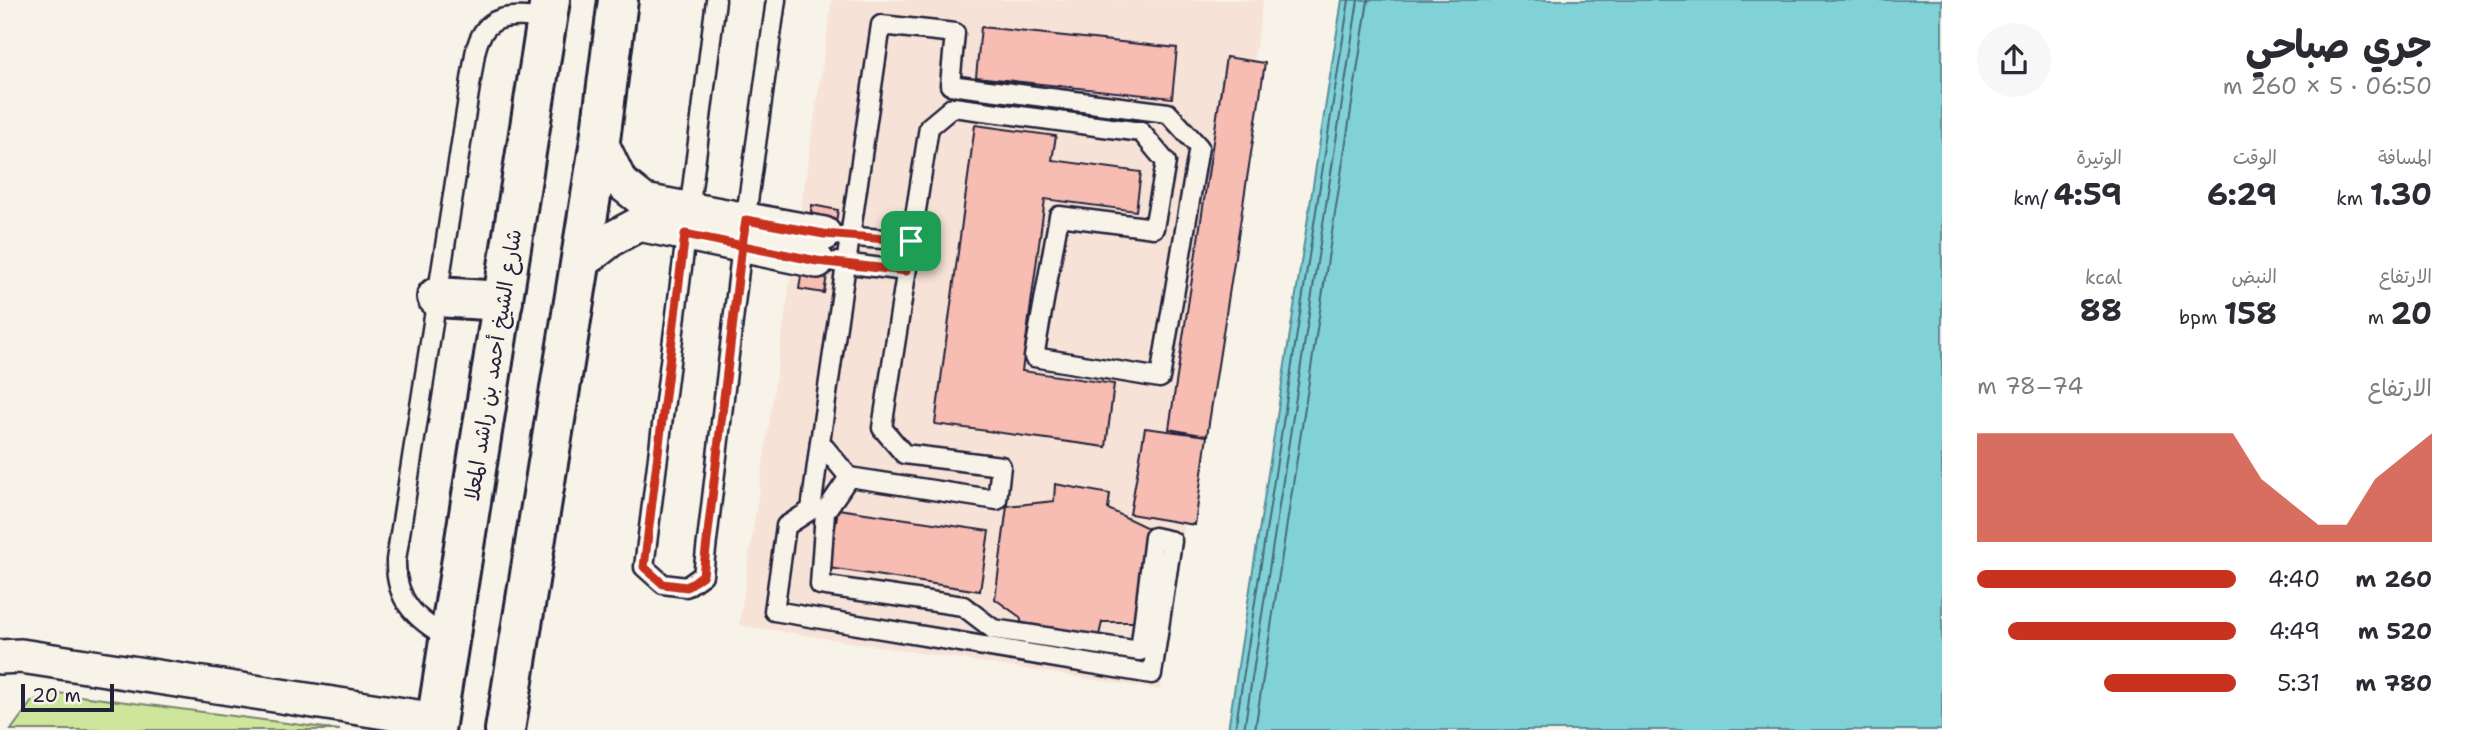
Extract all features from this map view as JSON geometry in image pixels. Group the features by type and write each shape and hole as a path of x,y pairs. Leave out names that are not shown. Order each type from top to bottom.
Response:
{"main road":[{"path":"505,730 600,140 618,0"},
{"name":"شارع الشيخ أحمد بن راشد المعلا","path":"436,725 549,10"},
{"path":"437,296 503,301"}],"street":[{"path":"600,140 621,182 644,201 686,221 834,249"},
{"path":"580,264 613,238 639,224 686,221"},
{"path":"0,657 21,656 436,725"}],"lane":[{"path":"716,0 644,567 663,584 687,587 703,575 744,233 776,0"},
{"path":"450,639 419,620 408,608 400,593 396,576 437,296 477,42 490,24 500,18 549,10"},
{"path":"820,442 849,477 997,500 1001,466 904,454 882,428 929,127 953,107 1141,131 1166,162 1154,228 1059,216 1034,357 1160,378 1199,147 1168,113 950,85 955,33 881,25 834,249 820,442 811,510 786,526 774,611 1152,674 1172,541 1154,537 1140,651 993,629 964,606 820,584 825,512 849,477"},
{"path":"834,249 911,241"},
{"path":"834,249 906,271"}],"shaded area":[{"path":"832,0 1263,0 1160,690 739,625"}],"green space":[{"path":"57,693 340,730 11,730 32,701"}],"water":[{"path":"1342,0 1942,0 1942,730 1228,730"}],"building":[{"path":"981,27 1177,48 1172,98 976,77"},
{"path":"1226,57 1265,63 1207,436 1169,429"},
{"path":"975,125 1056,136 1052,160 1141,172 1136,211 1045,199 1022,371 1114,384 1106,447 935,424"},
{"path":"812,205 838,210 824,293 799,289"},
{"path":"1145,428 1207,436 1195,525 1130,514"},
{"path":"1055,484 1110,494 1108,509 1148,528 1135,622 1102,622 1097,644 1024,631 1020,617 995,599 1007,506 1054,501"},
{"path":"838,509 989,531 980,591 829,568"}],"route":[{"path":"911,241 824,234 746,220 742,245 703,575 687,587 663,584 644,567 685,234 742,245 817,261 906,271 911,241"}]}
